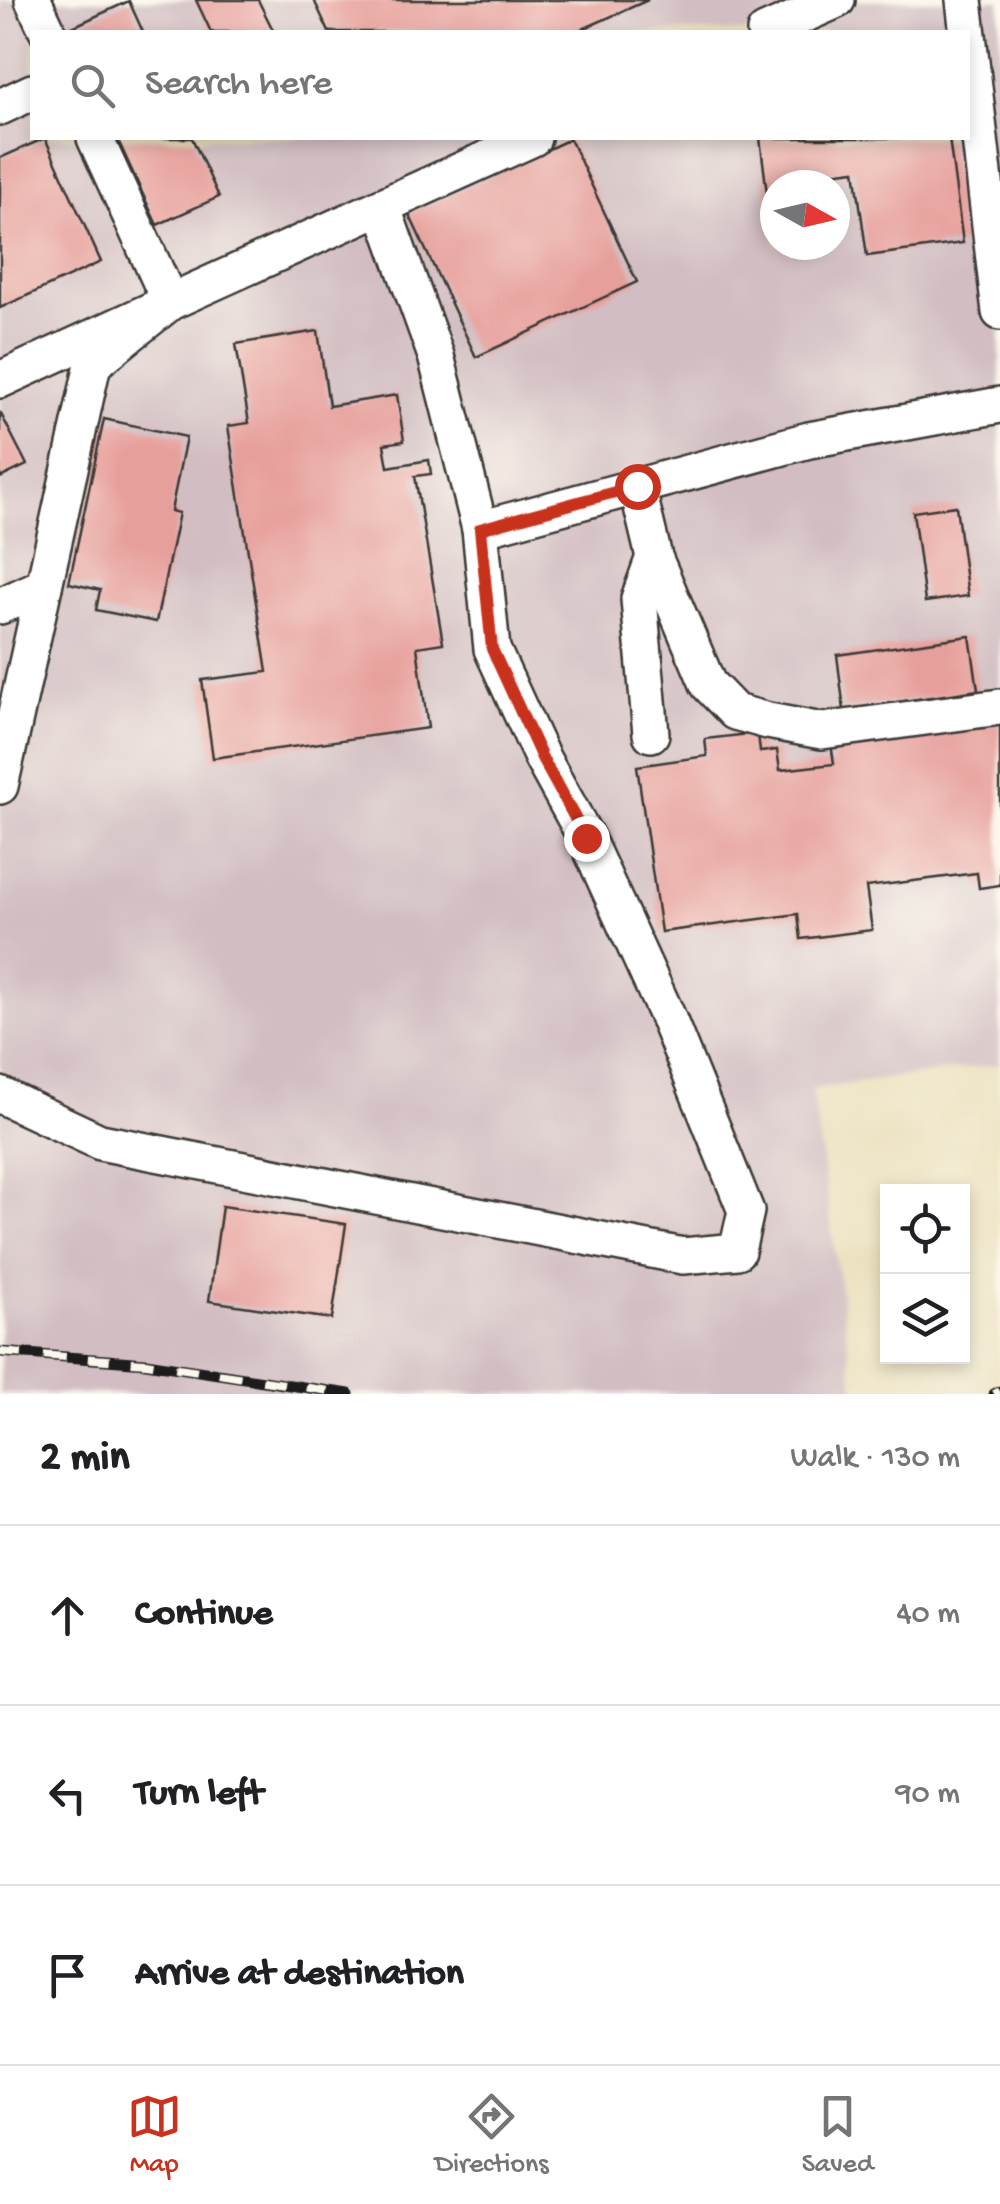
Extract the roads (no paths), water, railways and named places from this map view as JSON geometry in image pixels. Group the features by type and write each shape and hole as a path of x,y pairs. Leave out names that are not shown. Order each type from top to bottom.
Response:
{"lane":[{"path":"33,0 47,30"},
{"path":"770,30 838,0"},
{"path":"964,0 967,30"},
{"path":"970,52 1000,312"},
{"path":"0,107 30,93"},
{"path":"96,140 170,302"},
{"path":"0,380 529,140"},
{"path":"0,1095 100,1142 683,1256 737,1251 746,1211 681,1051 586,838 542,758 492,649 480,529 436,356 382,206"},
{"path":"0,786 94,364 170,302"},
{"path":"480,529 809,440 1000,405"},
{"path":"637,486 654,557 708,684 735,712 822,730 1000,707"},
{"path":"651,734 639,598 654,557"},
{"path":"0,606 44,586"}],"railway":[{"path":"0,1352 146,1363 349,1394"},
{"path":"994,1394 1000,1391"}]}
